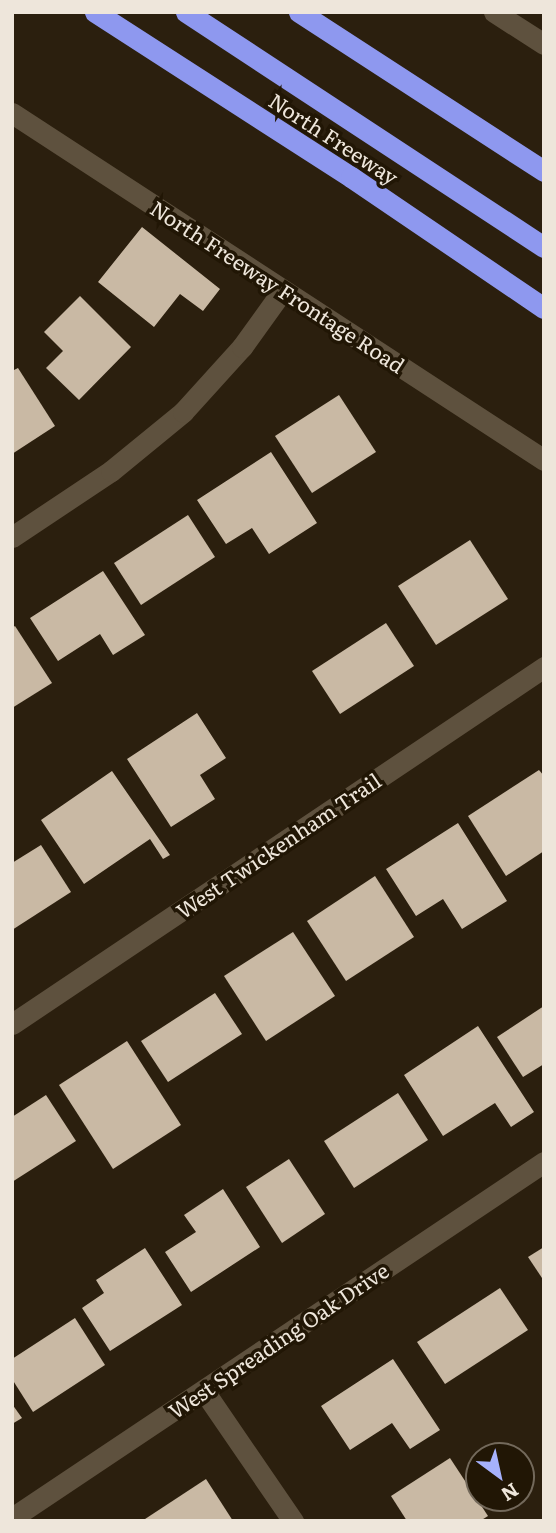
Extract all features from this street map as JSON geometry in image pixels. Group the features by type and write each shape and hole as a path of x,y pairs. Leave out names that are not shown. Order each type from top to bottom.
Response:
{"highway":[{"name":"North Freeway","path":"94,12 351,177 544,309"},
{"name":"North Freeway","path":"186,12 544,247"},
{"path":"299,12 544,171"}],"street":[{"path":"494,12 544,44"},
{"name":"North Freeway Frontage Road","path":"12,113 544,460"},
{"path":"12,537 111,471 183,412 242,347 283,290"},
{"name":"West Twickenham Trail","path":"12,1024 544,667"},
{"name":"West Spreading Oak Drive","path":"12,1518 544,1162"},
{"path":"204,1391 293,1521"}],"building":[{"path":"142,227 220,289 203,311 180,294 154,327 98,282"},
{"path":"80,296 131,347 79,400 46,368 63,351 44,332"},
{"path":"18,368 55,426 12,454 12,371"},
{"path":"339,395 376,452 312,493 275,436"},
{"path":"271,452 317,523 269,554 252,528 226,544 197,500"},
{"path":"188,515 215,557 141,605 114,563"},
{"path":"470,540 508,599 436,645 398,586"},
{"path":"103,571 145,635 113,655 100,634 58,661 30,618"},
{"path":"386,623 414,666 340,714 312,671"},
{"path":"15,626 52,683 12,708 12,628"},
{"path":"197,713 226,758 200,775 215,799 171,827 127,759"},
{"path":"539,770 544,776 544,851 506,876 468,816"},
{"path":"112,771 170,855 163,859 150,839 84,884 41,820"},
{"path":"458,823 507,901 462,929 443,899 416,916 386,869"},
{"path":"41,845 71,892 12,930 12,863"},
{"path":"375,876 414,937 346,981 307,921"},
{"path":"293,932 335,996 266,1041 224,976"},
{"path":"215,993 242,1034 168,1082 141,1041"},
{"path":"544,1006 544,1064 523,1077 497,1037"},
{"path":"478,1026 534,1112 511,1127 495,1103 443,1136 404,1075"},
{"path":"127,1041 181,1125 113,1169 59,1085"},
{"path":"398,1093 428,1140 354,1188 324,1141"},
{"path":"46,1095 76,1141 12,1182 12,1117"},
{"path":"289,1159 325,1214 282,1243 246,1187"},
{"path":"223,1189 260,1247 191,1292 165,1252 196,1232 184,1215"},
{"path":"544,1247 544,1281 528,1257"},
{"path":"145,1248 182,1305 110,1351 82,1308 104,1293 96,1280"},
{"path":"500,1288 528,1330 445,1384 417,1342"},
{"path":"75,1318 105,1365 33,1412 12,1379 12,1359"},
{"path":"393,1359 440,1430 410,1449 392,1423 350,1450 321,1406"},
{"path":"12,1404 22,1418 12,1424"},
{"path":"450,1458 465,1481 465,1512 485,1512 488,1516 480,1521 407,1521 391,1496"},
{"path":"206,1479 233,1521 142,1521"}]}
